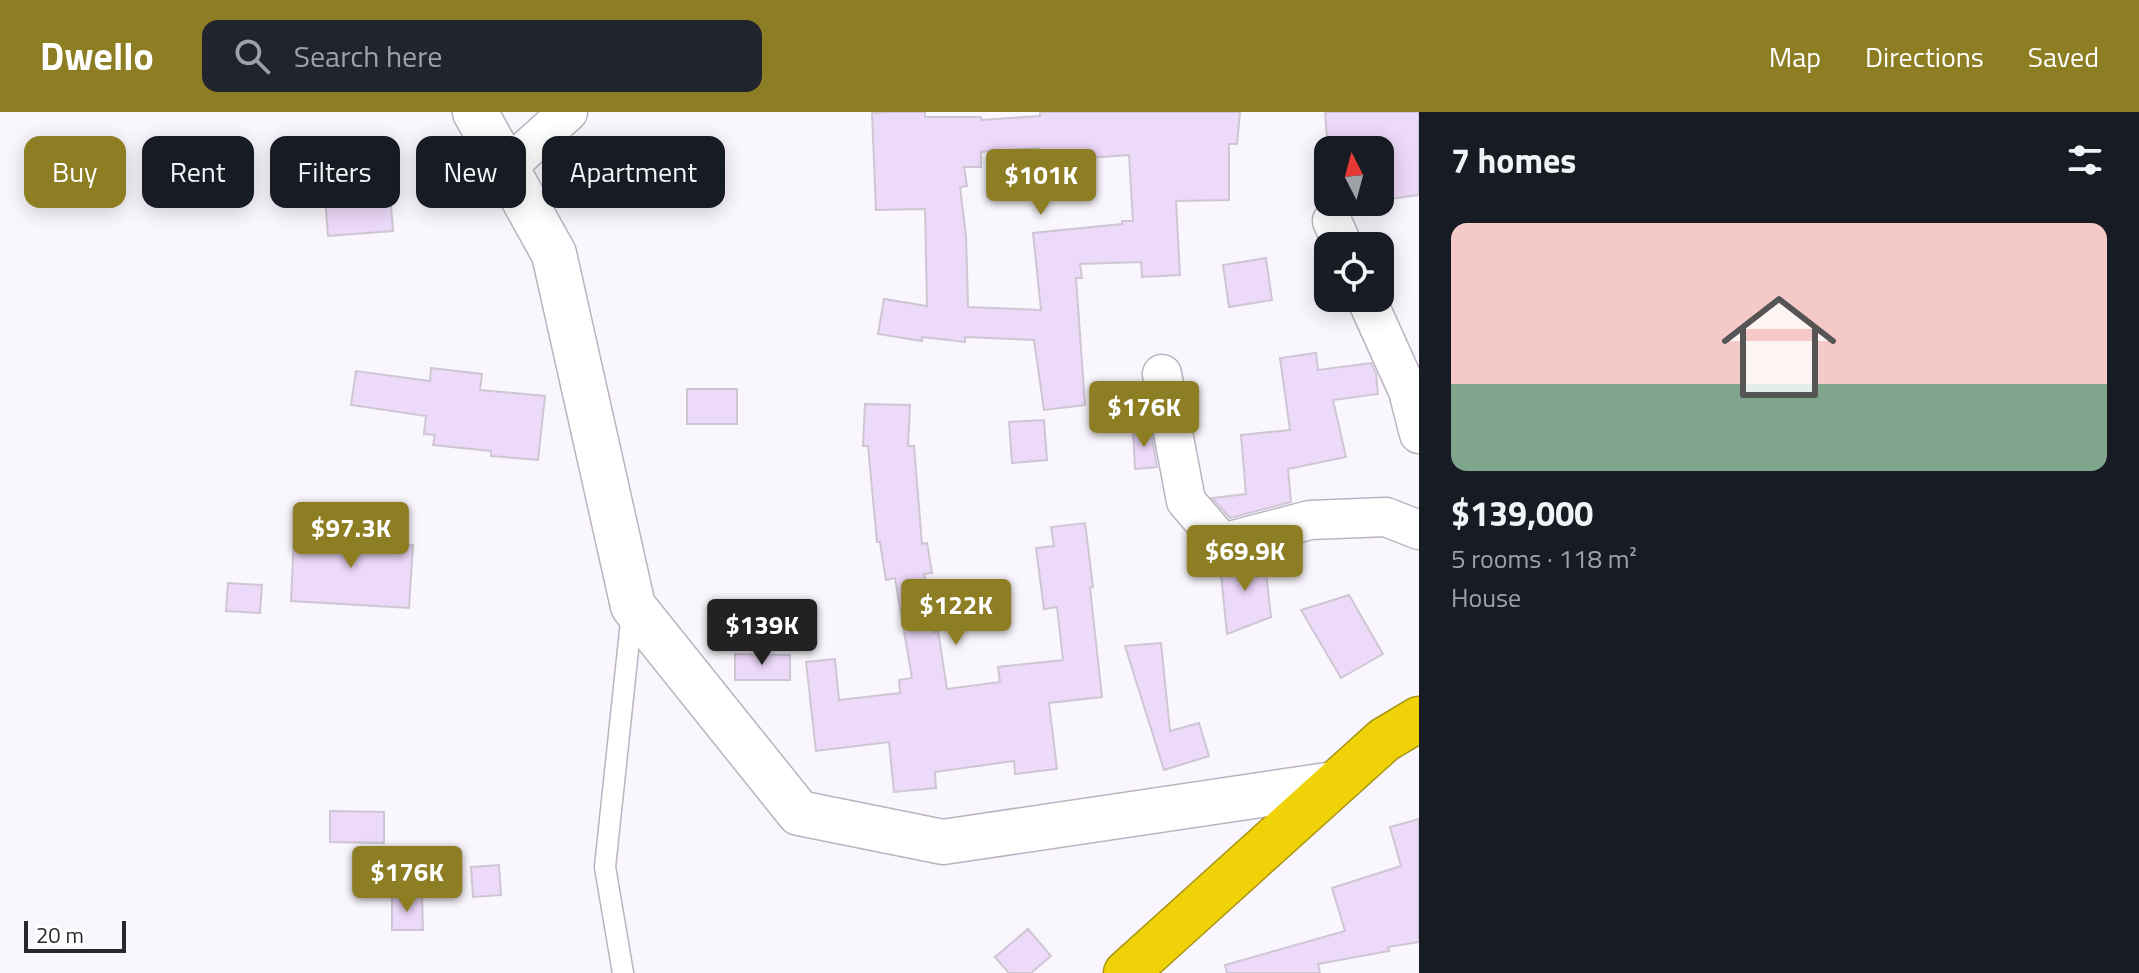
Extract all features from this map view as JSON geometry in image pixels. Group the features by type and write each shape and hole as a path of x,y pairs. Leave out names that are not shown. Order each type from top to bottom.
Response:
{"highway":[{"path":"1126,973 1384,740 1419,719"}],"main road":[{"path":"475,112 488,136"},
{"path":"526,204 554,254 633,606 799,813 943,842 1334,784"}],"street":[{"path":"526,150 568,112"},
{"path":"1372,312 1408,391 1419,434"},
{"path":"1162,374 1186,501 1222,543 1310,520 1386,517 1419,530"}],"lane":[{"path":"623,973 605,867 633,606"}],"building":[{"path":"925,112 925,117 981,117 981,120 1040,116 1040,112 1240,112 1237,144 1229,144 1229,200 1176,201 1180,275 1142,277 1141,262 1080,264 1082,278 1076,278 1085,405 1044,410 1034,340 965,337 965,342 922,337 922,341 878,334 884,299 927,306 925,209 876,210 872,113","holes":["1039,148 1039,151 1075,151 1076,159 1129,155 1133,221 1033,233 1041,310 968,307 966,236 960,187 967,186 964,167 981,167 981,152"]},
{"path":"1325,112 1419,112 1419,195 1394,198 1394,136 1327,136"},
{"path":"326,208 391,208 393,231 328,236"},
{"path":"1266,258 1272,300 1229,307 1223,265"},
{"path":"1316,353 1318,370 1371,363 1376,373 1378,394 1333,400 1346,457 1288,469 1291,502 1230,518 1212,498 1246,494 1241,435 1290,430 1280,358"},
{"path":"431,368 482,374 480,390 545,396 538,460 491,456 491,451 433,445 435,435 424,434 426,416 351,405 356,371 430,381"},
{"path":"687,389 737,389 737,424 687,424"},
{"path":"865,404 910,405 908,446 914,446 922,544 927,543 932,573 924,574 934,632 938,631 947,689 1000,682 998,667 1063,660 1057,607 1044,609 1036,548 1054,546 1051,527 1085,523 1102,697 1049,703 1057,769 1015,774 1014,761 935,772 936,788 894,792 889,742 816,751 806,662 835,659 839,700 900,693 899,680 912,678 895,578 886,580 880,542 877,542 868,446 863,446"},
{"path":"1044,420 1047,460 1012,463 1009,422"},
{"path":"1150,427 1157,467 1135,469 1133,428"},
{"path":"326,523 357,525 356,541 413,545 409,608 291,601 294,538 325,540"},
{"path":"1264,555 1271,617 1227,634 1220,564"},
{"path":"228,583 262,585 260,613 226,611"},
{"path":"1349,595 1383,654 1341,678 1301,610"},
{"path":"1161,643 1170,731 1199,723 1209,756 1164,770 1125,646"},
{"path":"735,654 790,655 790,680 735,680"},
{"path":"330,811 384,812 384,843 330,842"},
{"path":"1419,819 1419,942 1388,947 1389,951 1318,964 1320,973 1227,973 1225,965 1345,931 1332,888 1401,866 1390,827"},
{"path":"499,865 501,895 473,897 471,867"},
{"path":"392,897 422,897 423,930 392,930"},
{"path":"1028,929 1051,956 1031,973 1009,973 995,957"}]}
